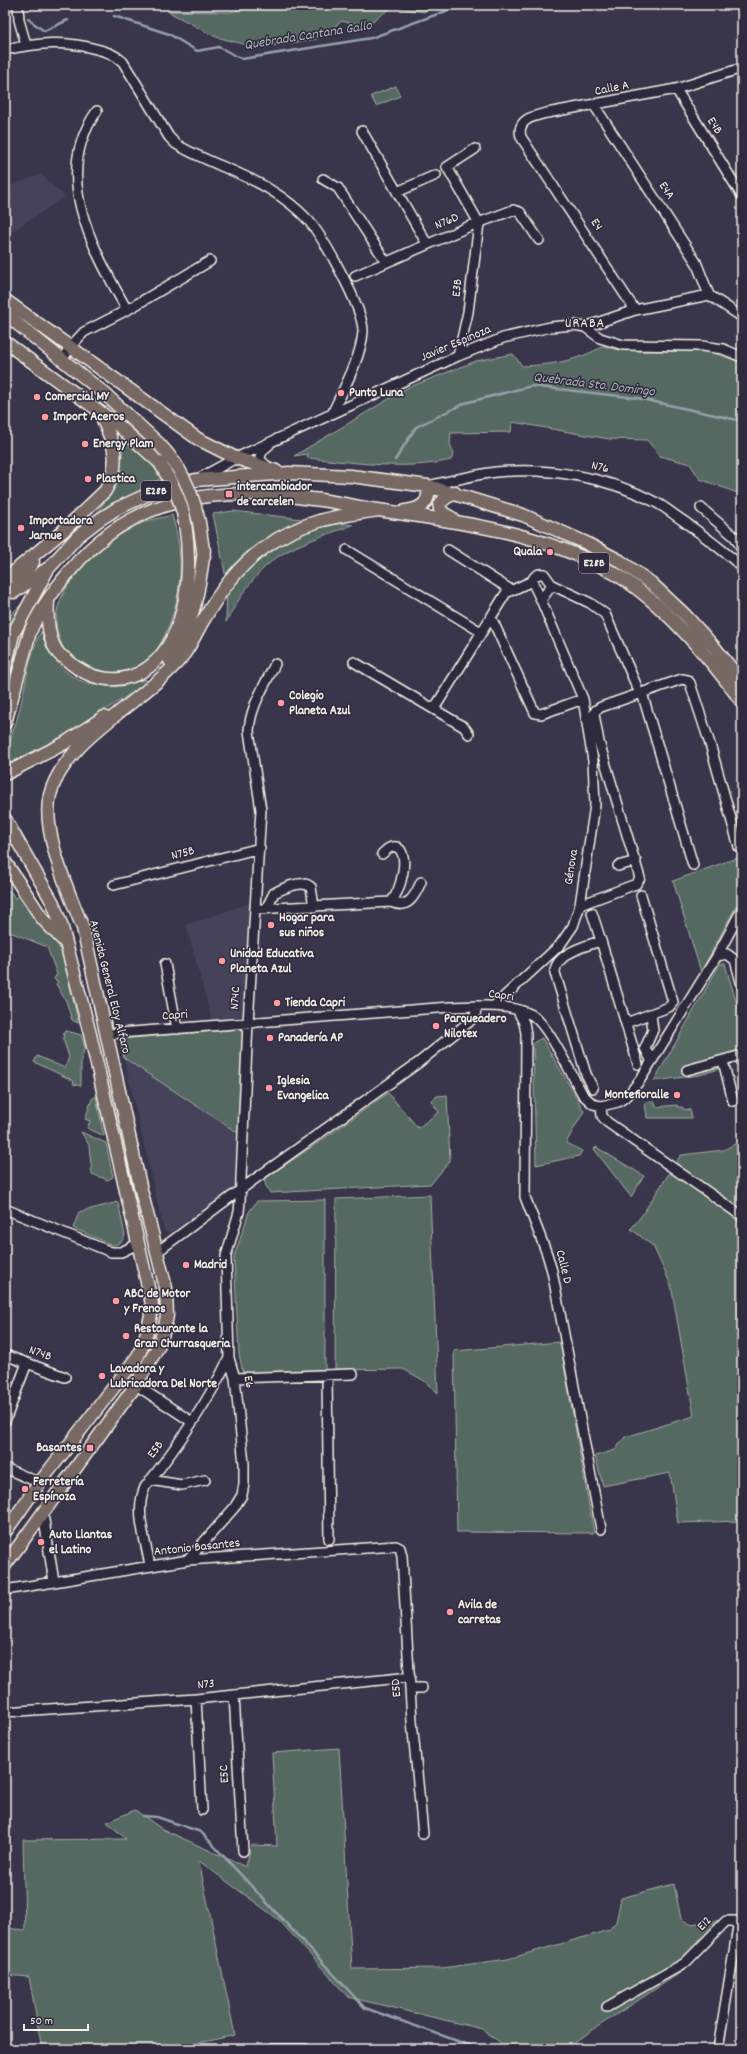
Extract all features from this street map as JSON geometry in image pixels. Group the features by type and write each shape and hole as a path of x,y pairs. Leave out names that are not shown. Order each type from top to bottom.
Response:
{"main road":[{"path":"5,300 198,439 236,458 273,470 289,473"},
{"path":"5,314 63,359 140,425 171,456 183,474 191,492 199,522 204,550 205,587 203,620"},
{"path":"5,342 99,411 148,450 160,463 171,481 184,511 189,566 184,607 167,646 149,667 137,674 113,680 99,679 79,670 59,655 50,634 47,619 48,601"},
{"path":"5,579 50,541 105,491 113,476 116,466 114,449 99,411"},
{"name":"E28B","path":"48,569 78,536 116,509 162,488 196,480 289,473 351,476 428,486 455,493 523,516 584,542 620,561 651,583 685,615 716,648 742,682"},
{"path":"396,512 413,510 424,505 428,498 428,486"},
{"path":"455,493 443,499 440,503 439,509 447,516 460,521"},
{"name":"E28B","path":"48,601 56,588 80,558 109,532 129,519 156,507 176,501 228,494 275,495 313,499 460,521 534,539 579,556 613,573 642,593 706,656 742,702"},
{"name":"Avenida General Eloy Alfaro","path":"5,1565 136,1385 158,1347 165,1324 167,1308 166,1288 141,1190 82,928 49,830 48,808 56,777 64,764 83,744 166,674 182,657 220,592 240,568 262,549 302,525 322,519 379,510"},
{"path":"5,597 50,541"},
{"path":"5,774 66,743 145,687 164,670 176,653 190,620 196,600 204,550"},
{"path":"5,597 48,569"},
{"path":"5,668 13,634 48,569"},
{"path":"5,723 30,632 35,620 48,601"},
{"path":"5,819 53,903 66,943 90,1034 152,1304 150,1324 146,1340 138,1356 40,1483 5,1532"},
{"path":"5,862 42,918 66,943"}],"street":[{"path":"13,5 18,5 19,20 26,45"},
{"path":"5,50 26,45 46,43 80,44 113,54 123,62 169,137 176,144 268,188 290,203 310,222 350,290 362,320 363,331 357,354 332,414"},
{"name":"Calle A","path":"534,154 520,132 522,123 525,120 547,113 676,89 742,68"},
{"name":"E4B","path":"676,89 742,196"},
{"name":"E4A","path":"594,105 696,262 709,295"},
{"path":"97,111 89,122 81,140 77,164 77,193 94,245 127,310"},
{"path":"362,132 427,244"},
{"path":"475,149 447,167 479,223"},
{"name":"E4","path":"534,154 635,310"},
{"path":"397,192 436,175"},
{"path":"323,179 338,188 386,262"},
{"name":"N76D","path":"355,276 427,244 479,223 517,210 539,240"},
{"name":"E3B","path":"458,356 468,312 479,223"},
{"path":"63,359 70,347 84,332 127,310 210,261"},
{"path":"585,327 635,310 709,295 742,317"},
{"name":"Javier Espinoza","path":"196,480 236,458 278,438 458,356 504,338 550,327 574,325 585,327"},
{"path":"585,327 600,338 610,342 647,346 707,346 742,356"},
{"path":"273,470 261,461 260,454 278,438"},
{"name":"N76","path":"428,486 496,472 536,471 565,474 601,481 628,490 656,502 714,543 742,567"},
{"path":"701,508 738,538 742,549"},
{"path":"347,550 481,632"},
{"path":"448,550 511,590"},
{"path":"434,709 506,593 532,581 537,575 542,574 548,577 552,585 590,603 605,614 639,690 693,865"},
{"name":"Génova","path":"494,1006 560,945 573,926 580,905 595,805 593,762 583,700 542,600 532,581"},
{"path":"542,600 552,585"},
{"path":"491,617 536,713 541,714 583,700"},
{"path":"354,662 464,727 469,734"},
{"name":"N74C","path":"240,1190 248,1023 260,848 261,810 249,724 252,714 275,664"},
{"path":"580,905 638,883 640,876 600,742 594,714 596,710 601,707 639,690 682,679 687,680 690,683 710,744 739,847"},
{"path":"382,854 389,848 397,847 403,854 404,861 398,890 391,902"},
{"name":"N75B","path":"114,885 260,848"},
{"path":"618,866 636,861"},
{"path":"255,910 391,902 401,905 411,900 416,894 421,882"},
{"path":"266,909 274,893 300,884 305,884 311,887 314,907"},
{"path":"626,1023 651,1015 671,1006 673,1002 641,895"},
{"path":"742,909 717,956 651,1060 640,1080 624,1099 602,1106 602,1116 607,1122 742,1216"},
{"path":"592,913 638,1064"},
{"path":"593,1088 586,1074 555,969 573,950 601,941"},
{"path":"717,956 727,954 735,960 742,986"},
{"path":"165,964 177,1029"},
{"path":"157,1252 240,1190 418,1063 469,1022 475,1015 477,1006"},
{"name":"Capri","path":"107,1034 477,1006 502,1006 532,1015 539,1021 583,1095 593,1104 602,1106"},
{"name":"Calle D","path":"518,1011 524,1023 526,1033 525,1197 552,1271 602,1530"},
{"path":"651,1015 654,1030 645,1048 651,1060"},
{"path":"687,1070 742,1055"},
{"path":"723,1061 733,1101"},
{"name":"E6","path":"188,1560 234,1508 242,1495 244,1464 235,1378 229,1358 226,1256 239,1212 240,1190"},
{"path":"5,1209 52,1226 110,1252 121,1252 138,1244"},
{"name":"N74B","path":"5,1355 66,1377"},
{"name":"E5B","path":"150,1566 140,1501 145,1487 192,1422 212,1391 229,1358"},
{"path":"5,1421 27,1363"},
{"path":"235,1378 353,1374"},
{"path":"327,1375 329,1538"},
{"path":"136,1385 192,1422"},
{"path":"5,1468 40,1483"},
{"path":"150,1480 182,1485 205,1480"},
{"path":"43,1514 54,1582"},
{"name":"Antonio Basantes","path":"5,1590 188,1560 393,1545"},
{"name":"E5D","path":"393,1545 400,1548 402,1556 410,1688 423,1834"},
{"name":"N73","path":"5,1712 196,1699 410,1677"},
{"path":"410,1688 422,1688"},
{"name":"E5C","path":"234,1695 243,1851"},
{"path":"196,1699 202,1810"},
{"name":"E12","path":"607,2006 685,1964 726,1921 735,1921 738,1927 718,2049"},
{"path":"272,2049 306,2049"}],"shaded area":[{"path":"41,174 65,197 5,236 5,188"},
{"name":"Unidad Educativa Planeta Azul","path":"252,902 245,1015 240,1019 212,1021 186,925"},
{"path":"124,1058 238,1133 234,1188 172,1233 164,1231"}],"green space":[{"path":"266,5 435,5 424,12 392,7 364,27 342,21 317,39 264,47 247,45 216,37 167,11 230,12"},
{"path":"396,86 400,96 376,106 371,96"},
{"path":"603,346 614,349 640,351 709,351 742,363 742,486 740,494 700,479 690,464 660,456 647,440 609,439 512,422 511,432 451,433 450,444 454,453 451,460 433,463 415,465 379,465 307,458 308,454 294,456 407,388 476,361 513,354 522,366 543,365 574,359"},
{"path":"121,437 155,464 163,477 94,516 107,498 117,479 122,459"},
{"path":"233,511 353,525 308,541 276,558 261,571 249,585 226,622 227,583 213,514"},
{"path":"172,515 179,544 179,587 172,616 165,635 157,649 144,665 135,671 124,674 101,674 79,665 64,649 57,629 57,613 62,597 71,581 83,566 97,553 127,531 148,521"},
{"path":"30,596 5,658 5,620"},
{"path":"41,631 50,651 62,668 79,680 112,686 146,679 145,684 66,736 5,768 6,755 18,715 30,662"},
{"path":"742,856 742,895 701,972 673,881"},
{"path":"5,889 12,893 15,899 19,896 56,941 63,956 78,1023 72,1020 66,1001 56,984 58,982 54,979 57,974 47,947 5,930"},
{"path":"720,964 725,964 742,1021 742,1059 725,1067 700,1075 654,1081"},
{"path":"239,1029 243,1033 238,1133 124,1058 119,1039"},
{"path":"67,1031 81,1035 85,1048 81,1058 81,1086 73,1084 74,1081 34,1062 37,1056 65,1068 69,1057 63,1039 64,1032"},
{"path":"542,1038 584,1111 566,1143 582,1151 579,1156 536,1165 533,1043"},
{"path":"388,1093 418,1128 439,1112 431,1101 437,1096 447,1095 450,1161 431,1184 270,1193 264,1179"},
{"path":"96,1096 104,1136 87,1128 90,1121 85,1119 92,1099"},
{"path":"645,1102 655,1102 656,1107 677,1105 677,1107 690,1110 692,1118 647,1118"},
{"path":"81,1132 106,1143 113,1177 108,1180 92,1174 89,1145"},
{"path":"742,1140 742,1521 678,1523 670,1473 603,1486 595,1456 615,1450 625,1437 694,1416 671,1285 653,1246 631,1229 642,1215 681,1155 724,1150"},
{"path":"596,1147 644,1176 631,1197 594,1149"},
{"path":"430,1195 438,1393 423,1380 403,1369 335,1370 336,1199"},
{"path":"325,1200 325,1370 243,1373 239,1354 234,1257 249,1212 257,1201"},
{"path":"118,1202 125,1235 119,1243 112,1245 73,1228 79,1212"},
{"path":"560,1342 594,1533 457,1532 454,1351"},
{"path":"339,1748 352,1969 442,1968 508,1959 609,1930 616,1922 621,1898 674,1884 681,1919 690,1924 721,1920 689,1967 588,2033 567,2049 509,2049 482,2029 348,1997 279,1920 199,1861 235,2035 173,2049 42,2049 29,1977 5,1975 5,1928 25,1930 23,1840 126,1839 107,1822 135,1810 162,1829 246,1867 251,1845 277,1846 272,1753"}],"waterway":[{"name":"Quebrada Cantana Gallo","path":"114,16 169,34 197,51 219,47 242,59 371,38 463,5"},
{"name":"Quebrada Cantana Gallo","path":"28,19 44,31 68,20"},
{"name":"Quebrada Sto. Domingo","path":"395,460 416,427 465,403 531,386 637,398 742,421"},
{"path":"143,1816 157,1817 201,1832 365,2008 480,2049"}],"place":[{"name":"Punto Luna","path":"341,393"},
{"name":"Comercial MY","path":"37,397"},
{"name":"Import Aceros","path":"45,417"},
{"name":"Energy Plam","path":"85,444"},
{"name":"Plastica","path":"88,479"},
{"name":"intercambiador de carcelen","path":"229,494"},
{"name":"Importadora Jarnue","path":"21,528"},
{"name":"Quala","path":"550,552"},
{"name":"Colegio Planeta Azul","path":"281,703"},
{"name":"Hogar para sus niños","path":"271,925"},
{"name":"Unidad Educativa Planeta Azul","path":"222,961"},
{"name":"Tienda Capri","path":"277,1003"},
{"name":"Parqueadero Nilotex","path":"436,1026"},
{"name":"Panadería AP","path":"270,1038"},
{"name":"Iglesia Evangelica","path":"269,1088"},
{"name":"Montefioralle","path":"677,1095"},
{"name":"Madrid","path":"186,1265"},
{"name":"ABC de Motor y Frenos","path":"116,1301"},
{"name":"Restaurante la Gran Churrasqueria","path":"126,1336"},
{"name":"Lavadora y Lubricadora Del Norte","path":"102,1376"},
{"name":"Basantes","path":"90,1448"},
{"name":"Ferretería Espínoza","path":"25,1489"},
{"name":"Auto Llantas el Latino","path":"41,1542"},
{"name":"Avila de carretas","path":"450,1612"}],"district":[{"name":"URABA","path":"585,324"}]}
